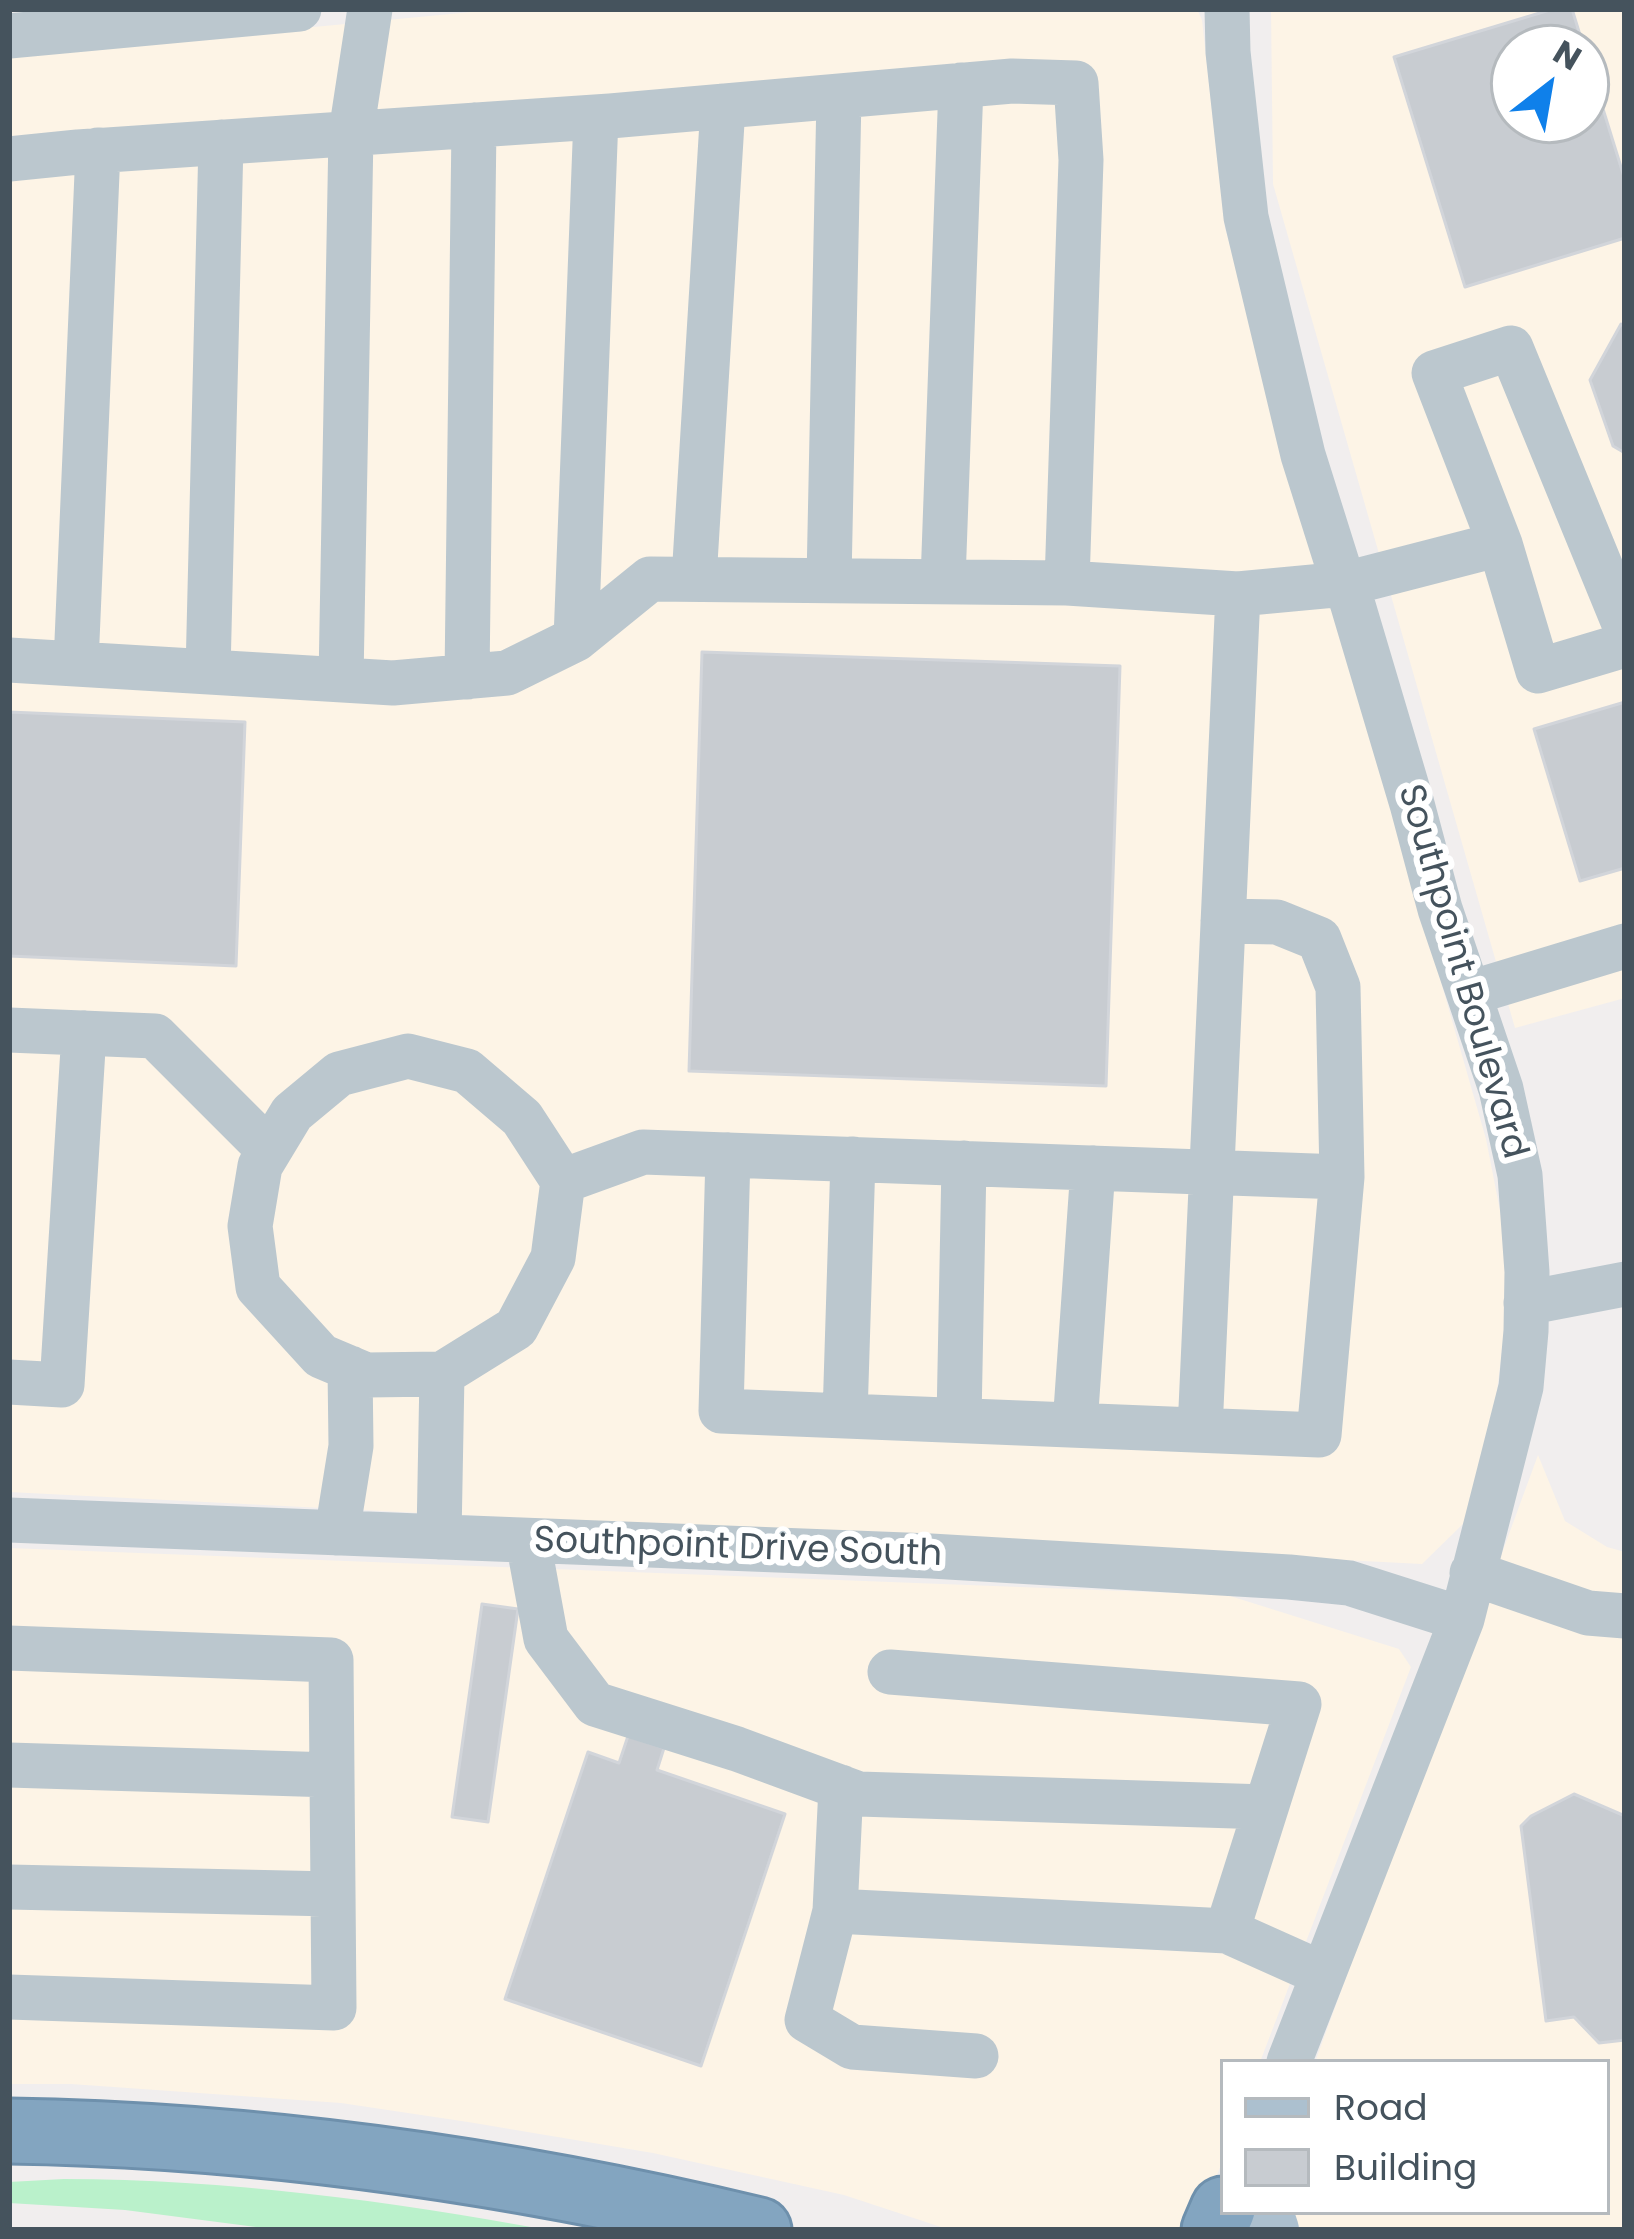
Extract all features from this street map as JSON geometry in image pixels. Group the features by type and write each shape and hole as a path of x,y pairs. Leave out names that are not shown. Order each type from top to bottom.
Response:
{"highway":[{"path":"9,2131 283,2146 432,2164 560,2185 760,2230"}],"street":[{"path":"9,36 298,9"},
{"path":"341,680 352,133 370,9"},
{"name":"Southpoint Boulevard","path":"1227,9 1246,217 1303,454 1440,909 1501,1089 1520,1175 1526,1303 1521,1387 1462,1619 1290,2059"},
{"path":"9,159 596,117 1012,81 1076,82 1081,160 1067,583"},
{"path":"943,581 961,86"},
{"path":"829,580 839,96"},
{"path":"694,579 723,106"},
{"path":"577,639 596,117"},
{"path":"467,677 474,125"},
{"path":"208,672 221,142"},
{"path":"76,664 98,150"},
{"path":"1625,626 1511,348 1434,373 1500,544 1538,671 1625,645"},
{"path":"9,659 393,683 507,673 577,639 650,579 1067,583 1238,594 1345,584 1500,544"},
{"path":"1200,1430 1238,594"},
{"path":"728,1155 721,1411 1319,1435 1342,1177 1338,987 1318,939 1277,922 1223,921"},
{"path":"1470,993 1625,946"},
{"path":"9,1030 155,1036 269,1150"},
{"path":"9,1382 62,1385 84,1033"},
{"path":"408,1056 466,1071 522,1118 563,1180 553,1258 516,1328 442,1374 366,1375 321,1356 258,1287 250,1226 260,1166 292,1113 339,1074 408,1056"},
{"path":"563,1180 643,1152 1342,1177"},
{"path":"845,1416 854,1159"},
{"path":"959,1420 964,1163"},
{"path":"1075,1425 1093,1168"},
{"path":"1526,1303 1625,1284"},
{"path":"337,1533 351,1446 350,1368"},
{"path":"439,1537 442,1374"},
{"name":"Southpoint Drive South","path":"9,1520 931,1556 1289,1576 1349,1583 1462,1619"},
{"path":"528,1541 546,1640 595,1704 737,1748 859,1794 1266,1807"},
{"path":"1472,1573 1588,1612 1625,1616"},
{"path":"9,1648 332,1660 334,2008 9,1997"},
{"path":"890,1672 1299,1704 1227,1931"},
{"path":"9,1766 332,1775"},
{"path":"841,1787 835,1911 807,2020 851,2047 976,2056"},
{"path":"9,1888 333,1894"},
{"path":"835,1911 1227,1931 1323,1974"}],"shaded area":[{"path":"503,9 1197,9 1225,228 1486,1139 1512,1272 1494,1414 1466,1521 1422,1564 9,1492 9,56"},
{"path":"1271,9 1625,9 1625,998 1515,1028 1273,184"},
{"path":"1538,1455 1565,1521 1607,1547 1625,1552 1625,2230 1290,2230 1284,2215 1610,2215 1610,2059 1316,2059"},
{"path":"9,1548 1227,1595 1399,1649 1411,1667 1261,2059 1220,2059 1220,2168 1195,2230 950,2230 844,2195 653,2153 468,2122 341,2103 9,2084"}],"green space":[{"path":"64,2179 307,2194 548,2230 279,2230 125,2210 9,2203 9,2182"}],"building":[{"path":"1553,9 1572,9 1577,24 1503,24"},
{"path":"1490,28 1490,144 1610,144 1610,132 1625,180 1625,238 1465,287 1394,57"},
{"path":"1621,324 1625,327 1625,453 1613,446 1590,380"},
{"path":"702,652 1120,666 1106,1086 689,1071"},
{"path":"1625,702 1625,868 1580,881 1534,729"},
{"path":"9,712 245,722 236,966 9,956"},
{"path":"482,1604 518,1609 488,1822 452,1817"},
{"path":"628,1736 664,1748 657,1770 785,1814 701,2066 505,1999 588,1752 619,1763"},
{"path":"1574,1794 1625,1816 1625,2040 1599,2043 1574,2017 1546,2021 1521,1826"}]}
